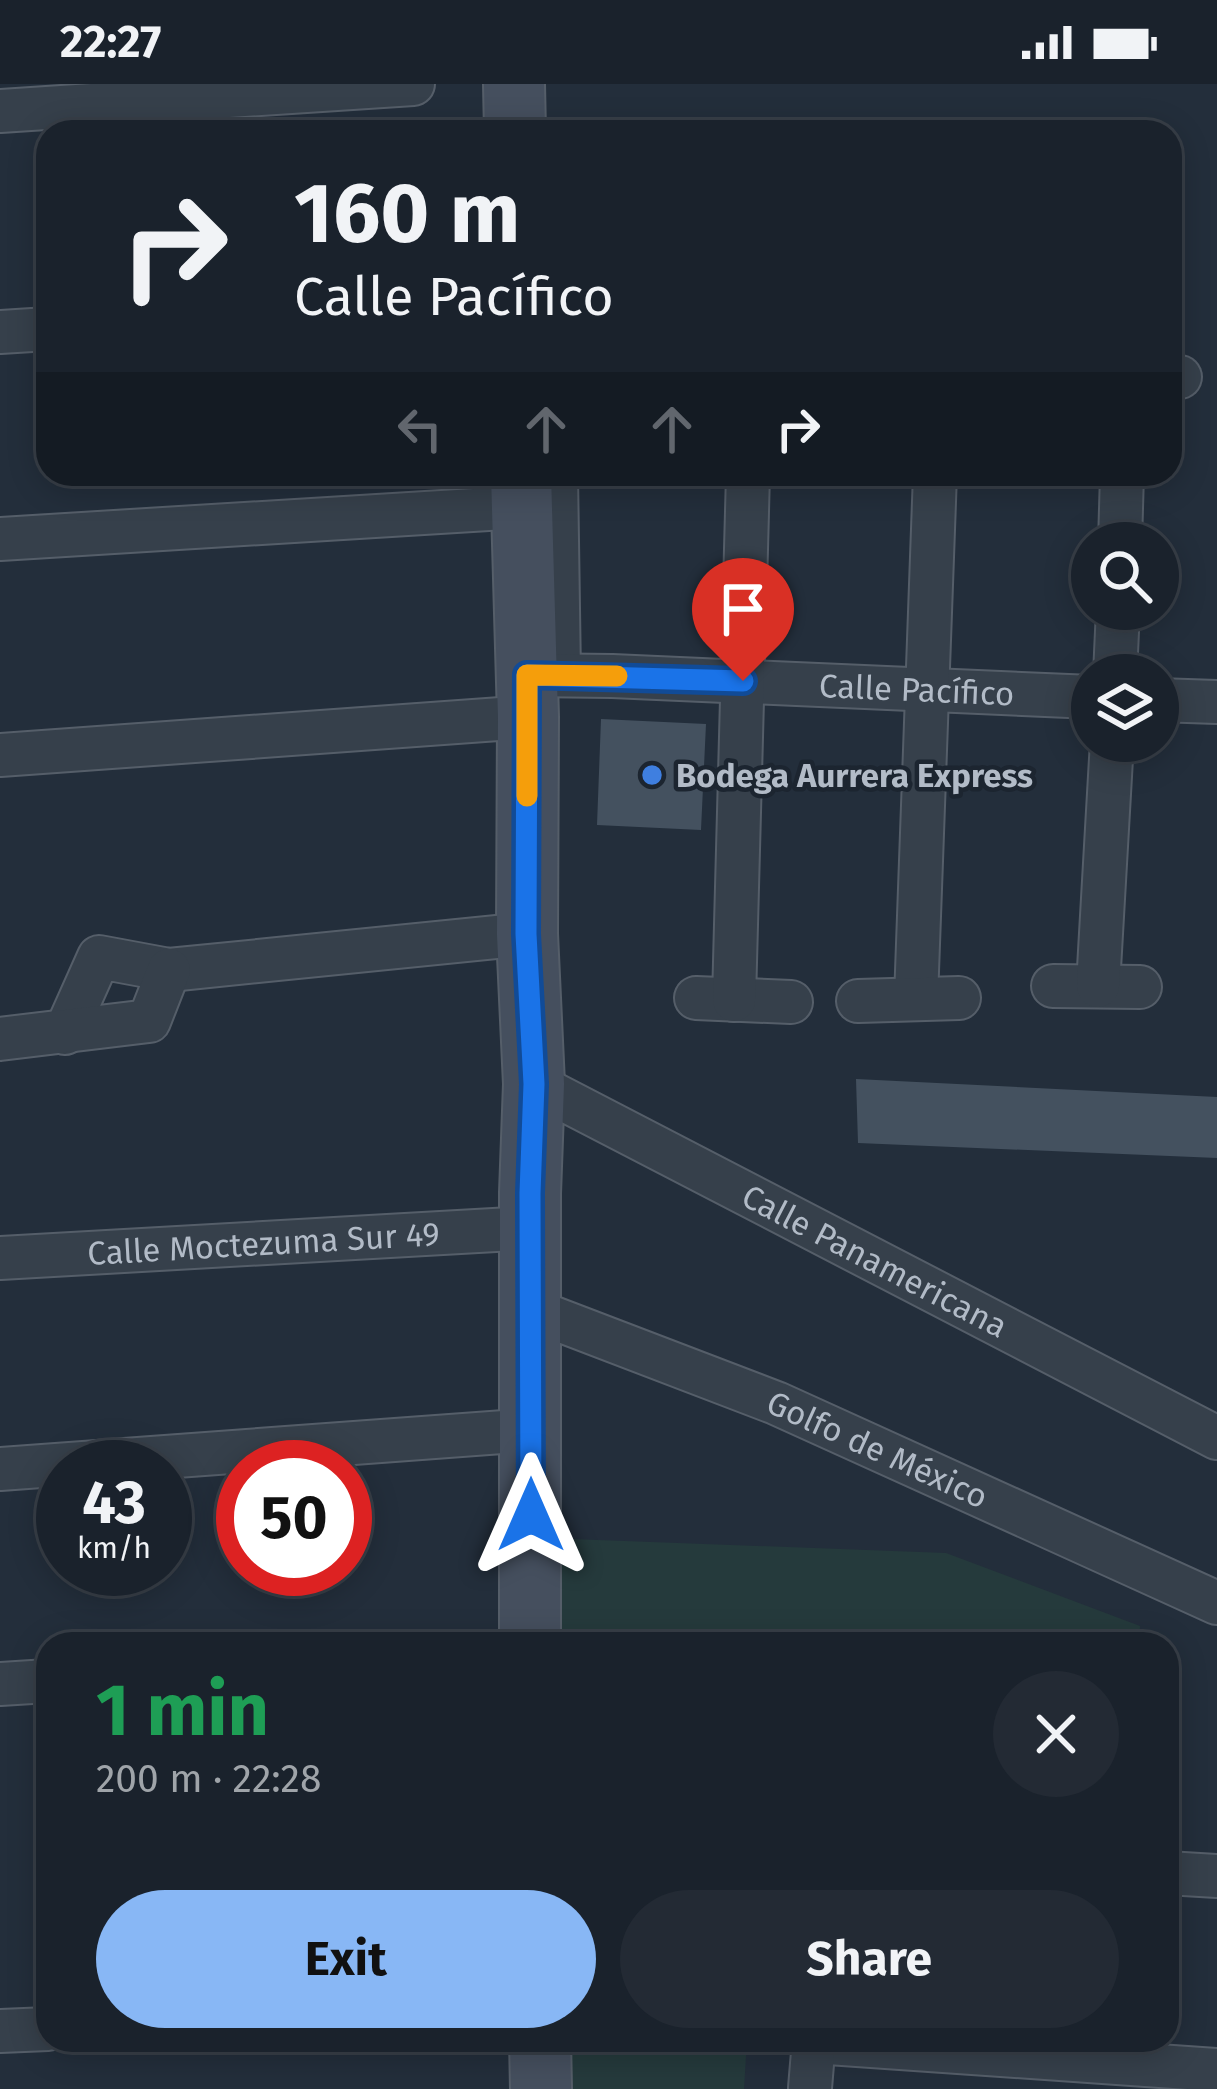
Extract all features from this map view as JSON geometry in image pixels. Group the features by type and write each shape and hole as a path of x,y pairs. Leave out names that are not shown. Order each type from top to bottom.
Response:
{"main road":[{"path":"514,84 514,120"},
{"path":"530,1632 534,1084 526,934 538,689 533,486"},
{"path":"539,2052 541,2089"}],"street":[{"path":"0,111 413,84"},
{"path":"0,332 36,330"},
{"path":"0,539 523,486"},
{"path":"748,486 743,681 715,999 791,1002"},
{"path":"916,999 934,486"},
{"path":"1121,522 1122,486"},
{"name":"Calle Pacífico","path":"0,755 538,689 743,681 1071,696"},
{"path":"1179,701 1217,703"},
{"path":"1053,986 1119,987 1113,762"},
{"path":"64,1033 99,958 169,970 526,934"},
{"path":"0,1039 149,1021 169,970"},
{"path":"858,1001 959,998"},
{"name":"Calle Panamericana","path":"534,1084 1217,1438"},
{"name":"Calle Moctezuma Sur 49","path":"0,1258 530,1228"},
{"name":"Golfo de México","path":"530,1309 776,1403 1217,1603"},
{"path":"0,1469 531,1430"},
{"path":"0,1684 36,1682"},
{"path":"1179,1874 1217,1876"},
{"path":"0,2030 36,2030"},
{"path":"810,2088 813,2052"},
{"path":"967,2052 1217,2070"}],"green space":[{"path":"545,1538 946,1553 1140,1626 1140,1632 546,1632"},
{"path":"550,2052 746,2052 744,2089 550,2089"}],"building":[{"path":"601,719 706,724 701,830 597,825"},
{"path":"856,1079 1217,1097 1217,1158 858,1143"}],"slow traffic":[{"path":"527,796 527,675 617,676"}],"place":[{"name":"Bodega Aurrera Express","path":"652,775"}],"route":[{"path":"531,1515 534,1084 526,934 527,675 743,681"}]}
